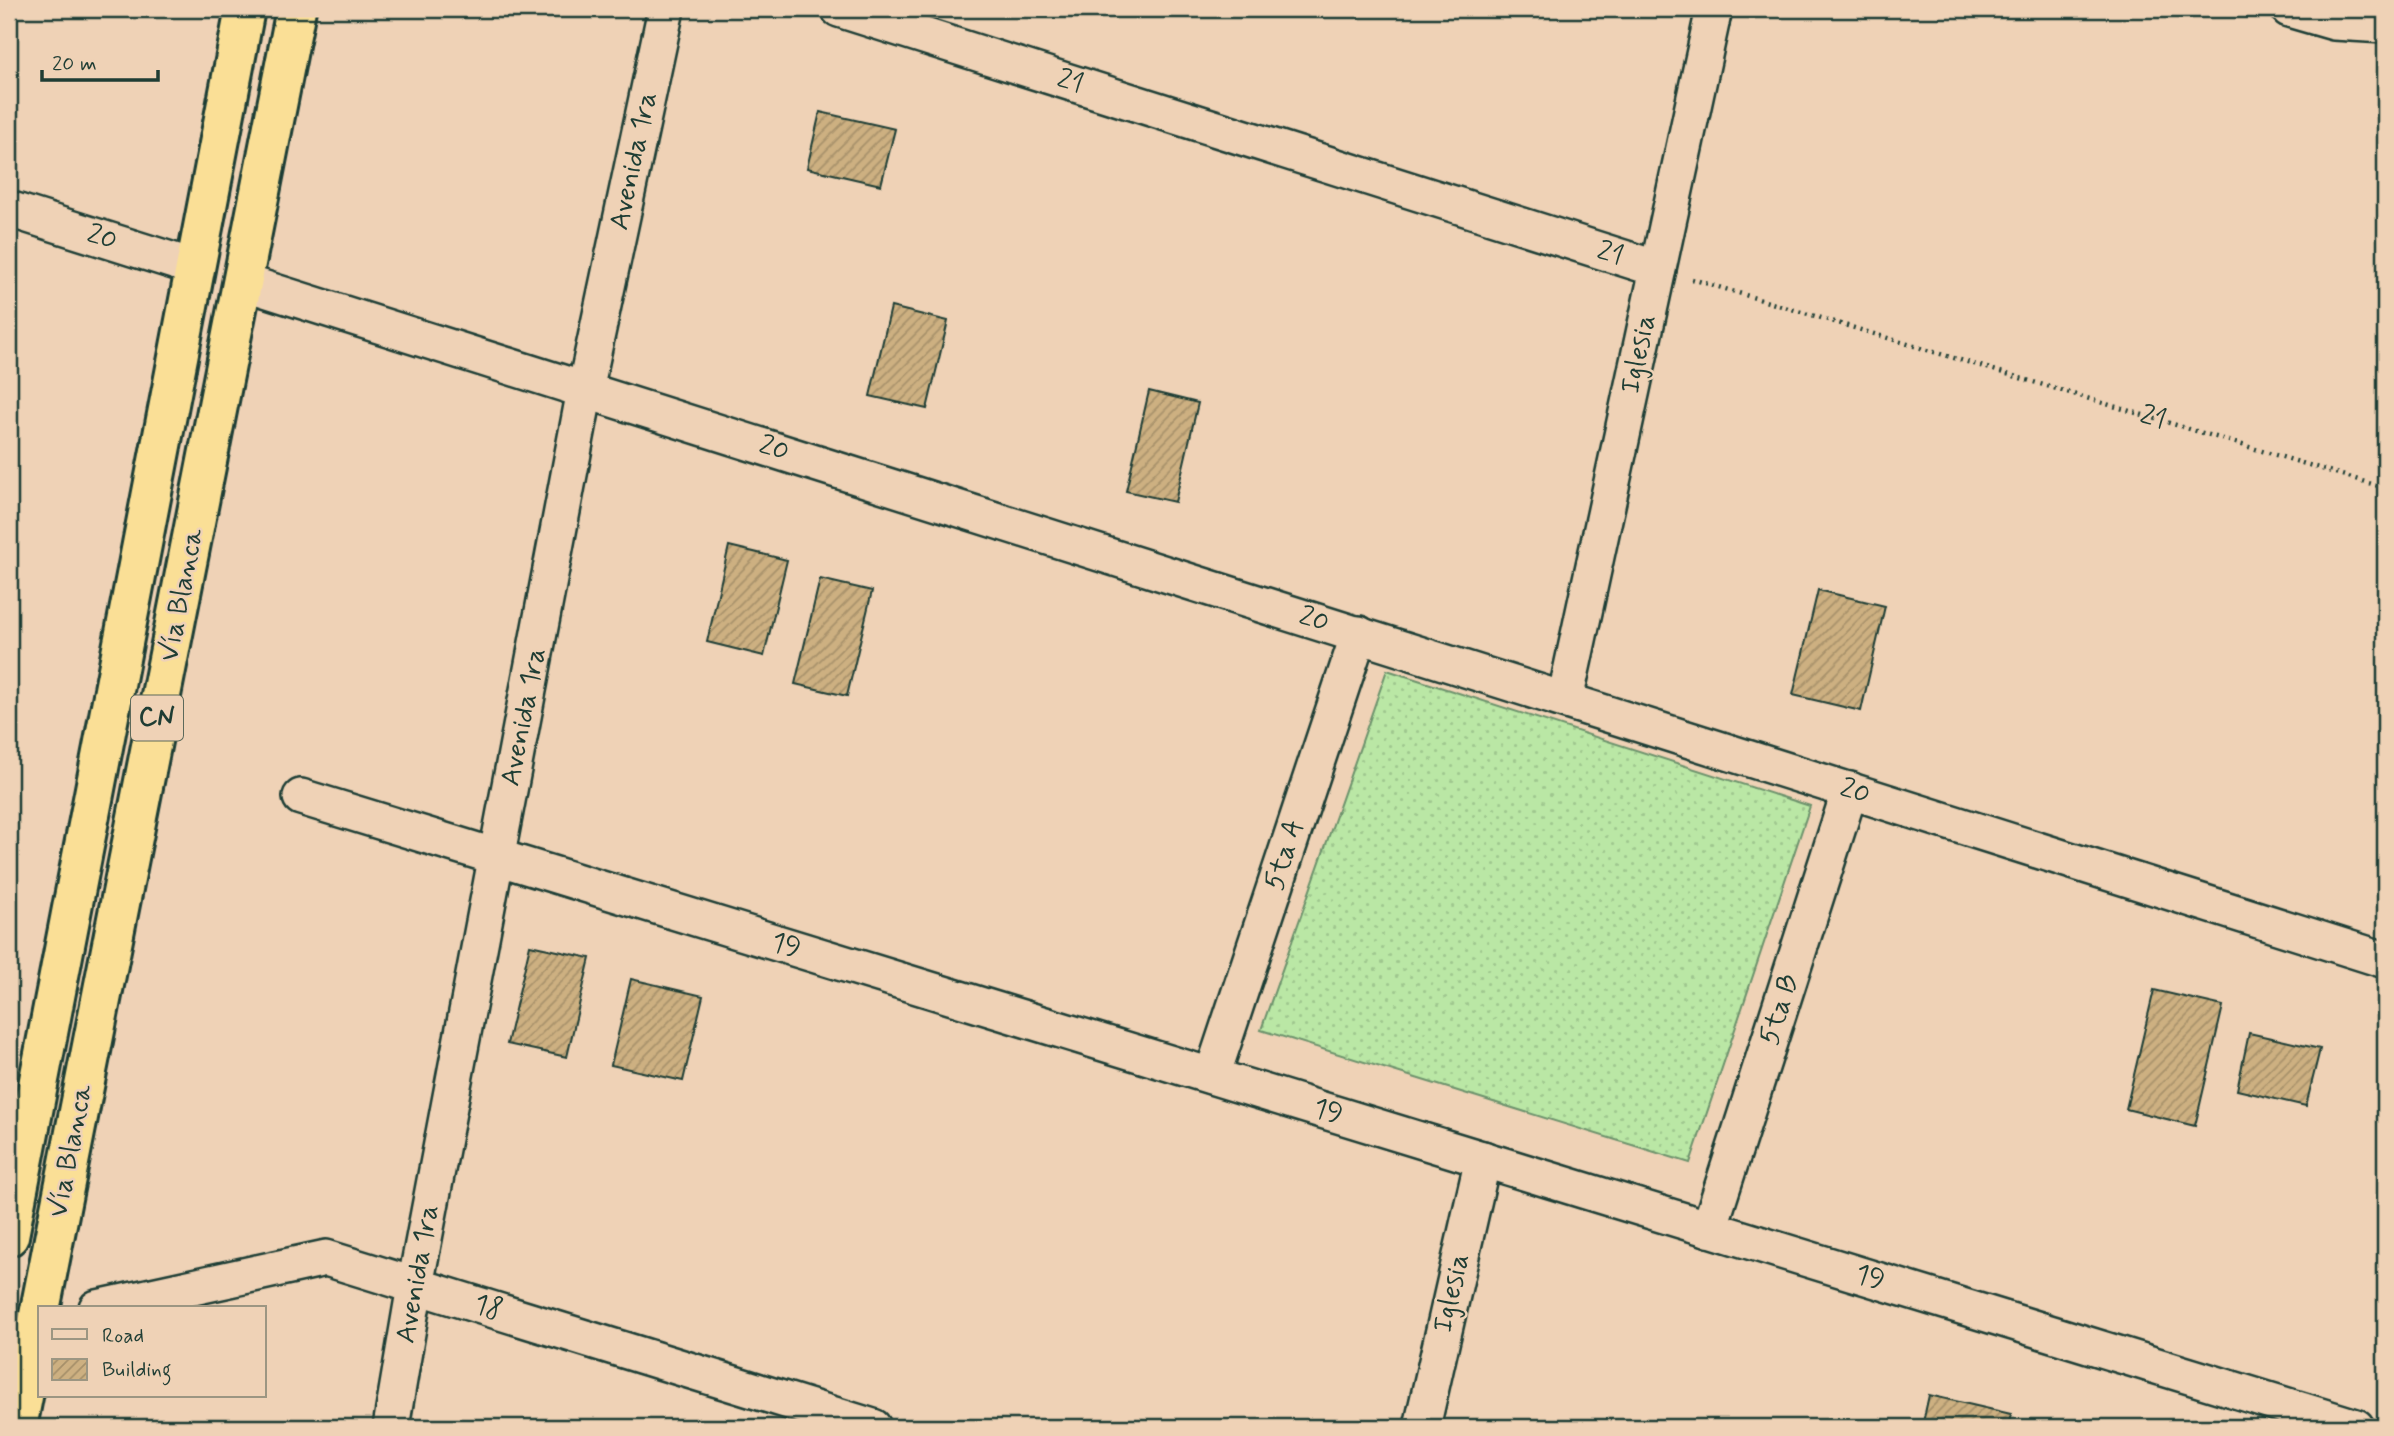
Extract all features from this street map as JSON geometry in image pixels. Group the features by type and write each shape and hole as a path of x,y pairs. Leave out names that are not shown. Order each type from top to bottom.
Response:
{"highway":[{"name":"Vía Blanca","path":"9,1236 245,9"},
{"name":"Vía Blanca","path":"42,1306 296,9"},
{"name":"Vía Blanca","path":"17,1427 38,1326"}],"street":[{"name":"Avenida 1ra","path":"391,1427 415,1286 585,390 666,9"},
{"name":"21","path":"839,9 1658,269"},
{"name":"Iglesia","path":"1565,700 1714,9"},
{"path":"2289,9 2334,22 2385,26"},
{"name":"20","path":"9,209 196,268"},
{"name":"20","path":"243,282 2385,960"},
{"name":"5ta A","path":"1212,1076 1359,634"},
{"name":"5ta B","path":"1709,1229 1850,790"},
{"name":"19","path":"301,797 2356,1427"},
{"name":"Iglesia","path":"1422,1427 1482,1159"},
{"name":"18","path":"106,1306 326,1258 873,1427"}],"path":[{"name":"21","path":"1658,269 2385,488"}],"green space":[{"path":"1387,670 1810,806 1690,1163 1261,1030"}],"building":[{"path":"820,112 895,129 881,185 807,168"},
{"path":"891,307 948,321 927,409 870,396"},
{"path":"1149,391 1198,403 1175,502 1126,491"},
{"path":"729,546 787,560 764,656 707,642"},
{"path":"820,579 872,591 847,696 795,684"},
{"path":"1818,590 1885,606 1861,711 1793,695"},
{"path":"530,945 590,958 567,1057 507,1044"},
{"path":"631,979 703,996 683,1081 611,1065"},
{"path":"2154,990 2223,1006 2195,1126 2126,1109"},
{"path":"2249,1033 2320,1049 2306,1106 2237,1090"},
{"path":"1929,1395 2011,1414 2008,1427 1922,1427"}]}
